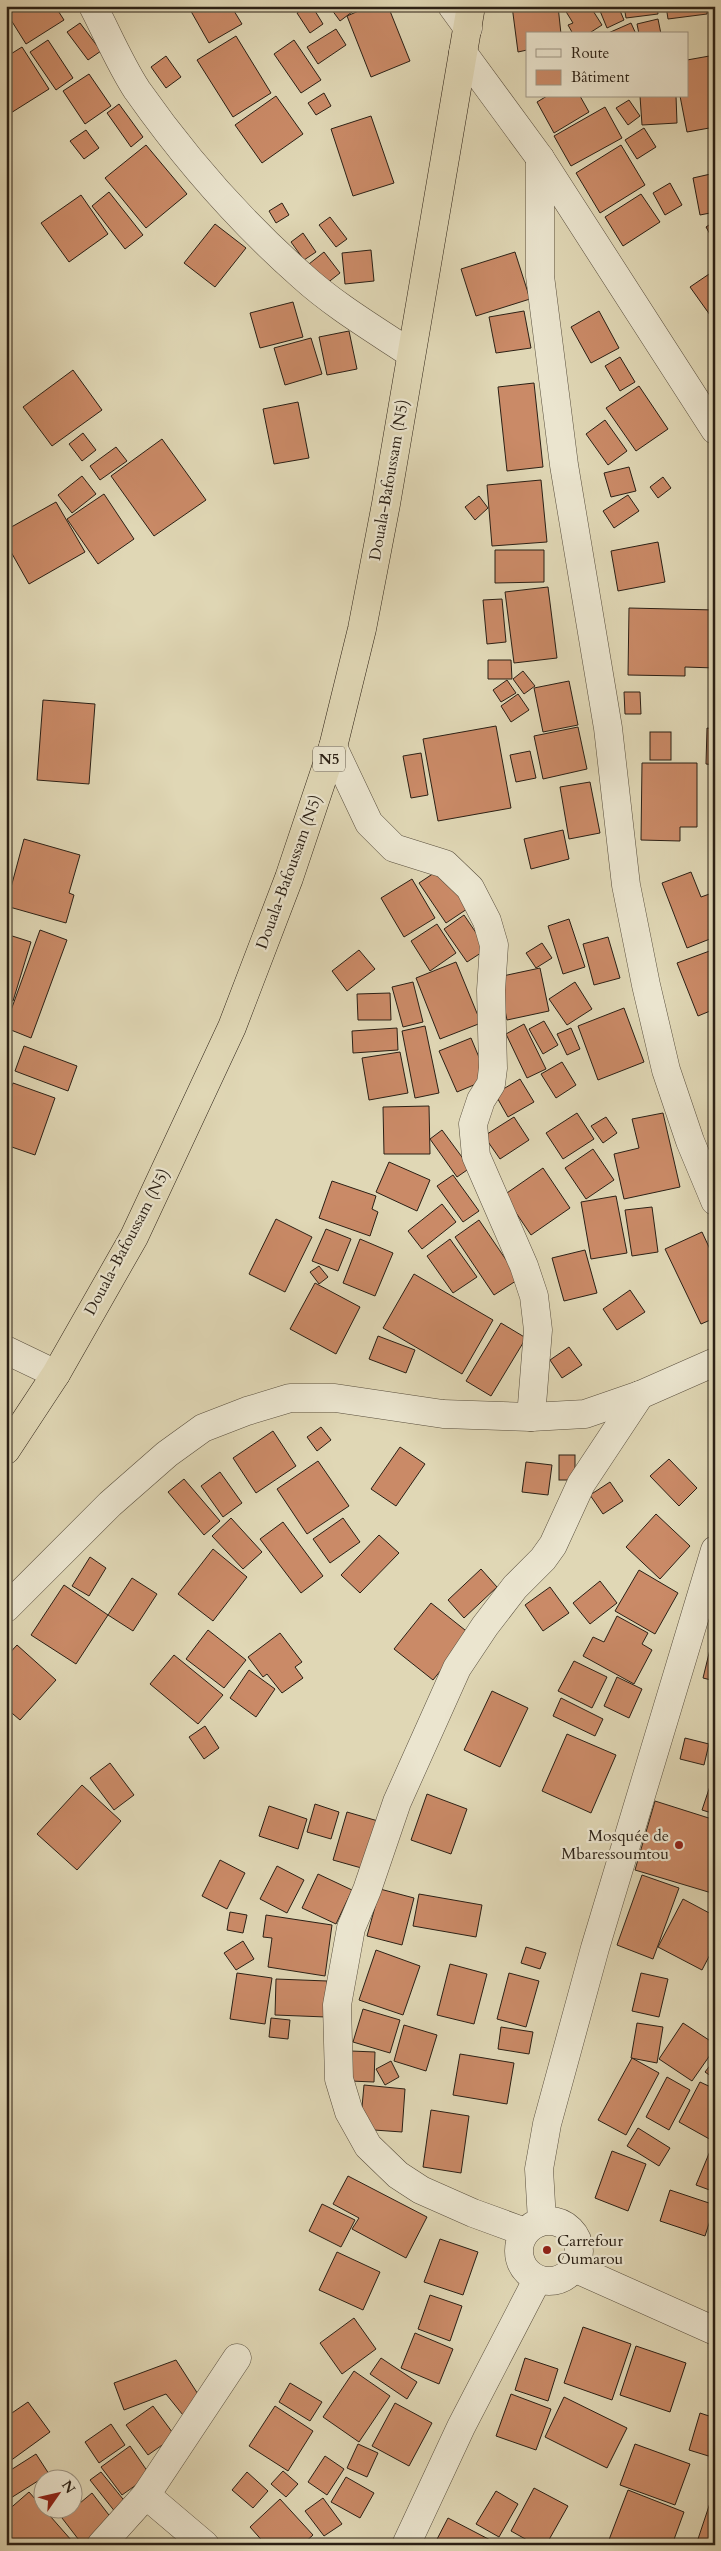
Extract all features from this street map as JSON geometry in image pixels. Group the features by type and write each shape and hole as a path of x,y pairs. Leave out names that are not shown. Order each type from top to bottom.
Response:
{"highway":[{"name":"Douala-Bafoussam (N5)","path":"6,1450 56,1374 134,1236 232,1027 289,878 333,747 362,629 386,504 410,353 467,29"}],"street":[{"path":"93,6 137,88 198,167 264,240 304,278 352,314 410,353"},
{"path":"452,6 540,158 715,430"},
{"path":"540,158 540,276 564,465 608,728 626,884 646,985 666,1070 690,1141 715,1201"},
{"path":"333,747 369,823 394,848 445,864 470,888 487,920 494,945 491,990 493,1068 491,1084 481,1100 473,1124 476,1156 524,1266 534,1296 538,1330 532,1417"},
{"path":"6,1350 56,1374"},
{"path":"6,1608 110,1504 167,1454 203,1428 247,1411 290,1398 335,1398 443,1414 532,1417 584,1414 640,1395 715,1362"},
{"path":"640,1395 580,1484 553,1545 543,1559 515,1586 457,1668 397,1802 367,1890 351,1928 337,2006 339,2079 349,2112 368,2146 398,2175 421,2190 473,2213 533,2227 562,2224 576,2238 579,2248 574,2268 567,2276 558,2280 537,2280 523,2268 519,2259 520,2240 533,2227 539,2169 550,2114 595,1948 715,1550"},
{"path":"574,2268 715,2331"},
{"path":"406,2545 461,2427 537,2280"},
{"path":"101,2545 146,2495 237,2358"},
{"path":"146,2495 205,2545"}],"building":[{"path":"6,6 55,6 64,20 26,44 6,12"},
{"path":"188,6 231,6 242,24 209,43"},
{"path":"307,6 312,6 323,24 310,33 297,13"},
{"path":"329,6 360,6 340,21"},
{"path":"370,6 388,6 410,61 371,77 347,16"},
{"path":"512,6 558,6 561,32 526,32 526,50 518,52"},
{"path":"572,6 590,6 602,25 591,32 572,32 568,25 573,23 565,10"},
{"path":"598,6 618,6 624,20 607,28"},
{"path":"624,6 657,6 658,14 626,18"},
{"path":"666,6 706,6 707,14 668,19"},
{"path":"658,19 661,32 639,32 637,24"},
{"path":"80,23 101,51 88,60 67,32"},
{"path":"631,23 635,32 611,32"},
{"path":"336,29 346,45 318,64 307,47"},
{"path":"236,36 271,93 233,117 197,60"},
{"path":"48,40 73,78 56,90 30,52"},
{"path":"294,40 321,80 301,93 274,54"},
{"path":"22,47 49,89 6,116 6,57"},
{"path":"715,55 715,127 687,132 680,98 688,98 688,60"},
{"path":"166,56 181,77 166,88 151,67"},
{"path":"89,74 111,106 85,124 63,91"},
{"path":"324,93 331,106 316,115 308,103"},
{"path":"276,96 303,134 262,163 235,125"},
{"path":"544,98 581,98 589,112 554,133 537,102"},
{"path":"640,98 676,98 677,123 642,125"},
{"path":"629,100 640,116 628,125 616,108"},
{"path":"119,104 143,137 131,147 107,113"},
{"path":"605,107 622,138 571,166 554,136"},
{"path":"371,116 394,183 353,196 331,129"},
{"path":"644,128 656,147 637,159 625,140"},
{"path":"86,130 99,148 84,159 70,141"},
{"path":"146,145 187,194 146,228 105,178"},
{"path":"621,145 645,185 600,213 576,173"},
{"path":"715,173 715,212 700,215 693,178"},
{"path":"670,183 682,205 665,215 653,193"},
{"path":"109,192 143,235 125,249 92,206"},
{"path":"641,194 660,222 623,246 605,217"},
{"path":"81,195 108,234 69,262 41,223"},
{"path":"282,203 289,215 276,223 269,211"},
{"path":"330,217 347,239 336,247 319,225"},
{"path":"715,221 715,243 706,227"},
{"path":"215,224 246,248 215,287 184,263"},
{"path":"303,233 316,252 304,260 291,242"},
{"path":"371,250 374,281 345,284 342,253"},
{"path":"324,252 340,273 326,284 309,264"},
{"path":"515,252 530,299 476,316 461,269"},
{"path":"715,270 715,322 690,287"},
{"path":"293,302 303,337 260,348 250,313"},
{"path":"524,311 531,348 496,353 489,317"},
{"path":"599,311 619,348 591,363 571,327"},
{"path":"349,331 357,369 327,375 319,337"},
{"path":"311,338 322,374 285,385 274,348"},
{"path":"620,357 635,382 620,391 605,366"},
{"path":"73,370 102,410 52,446 23,407"},
{"path":"534,383 543,467 507,471 498,387"},
{"path":"639,386 668,429 636,451 606,408"},
{"path":"298,402 309,458 274,464 263,409"},
{"path":"605,420 627,451 608,465 586,434"},
{"path":"83,433 96,450 82,461 69,444"},
{"path":"162,439 206,500 154,536 111,476"},
{"path":"116,447 127,461 100,480 90,466"},
{"path":"629,467 636,491 611,497 604,473"},
{"path":"82,476 96,494 72,513 58,495"},
{"path":"663,477 671,488 658,498 650,487"},
{"path":"541,480 547,542 492,546 487,485"},
{"path":"104,494 134,539 98,564 67,519"},
{"path":"628,495 639,511 614,528 603,511"},
{"path":"479,496 488,508 475,520 465,507"},
{"path":"56,502 85,552 29,584 6,543 6,530"},
{"path":"658,542 665,582 618,591 611,551"},
{"path":"495,550 544,550 544,582 495,583"},
{"path":"548,587 557,658 514,663 505,592"},
{"path":"502,599 506,642 487,644 483,600"},
{"path":"629,608 715,610 715,668 685,667 685,676 628,675"},
{"path":"488,660 511,660 512,679 488,679"},
{"path":"523,671 535,686 524,694 513,679"},
{"path":"507,680 516,693 501,702 493,690"},
{"path":"569,681 578,725 543,732 534,688"},
{"path":"624,692 640,692 641,714 625,714"},
{"path":"518,694 529,710 511,722 501,706"},
{"path":"43,700 95,704 89,784 37,780"},
{"path":"496,726 511,808 438,821 423,739"},
{"path":"578,727 587,769 543,779 534,736"},
{"path":"707,728 715,729 715,765 706,764"},
{"path":"650,732 671,732 671,760 650,760"},
{"path":"530,751 536,778 516,782 510,755"},
{"path":"421,753 428,795 411,798 403,756"},
{"path":"642,763 697,763 697,827 680,827 680,841 641,840"},
{"path":"715,773 715,810 711,810 710,774"},
{"path":"590,782 600,833 569,839 560,787"},
{"path":"563,830 569,859 531,869 524,839"},
{"path":"24,839 80,855 69,893 74,895 66,923 6,906"},
{"path":"443,867 470,907 446,923 419,883"},
{"path":"691,872 701,897 715,892 715,937 687,948 662,883"},
{"path":"412,879 435,918 404,937 381,898"},
{"path":"464,915 487,949 467,962 444,929"},
{"path":"569,919 585,967 563,974 548,926"},
{"path":"437,924 456,953 430,971 411,941"},
{"path":"40,930 67,940 31,1038 6,1028 6,1024"},
{"path":"6,934 31,942 13,1001 6,999"},
{"path":"608,937 620,978 594,985 583,944"},
{"path":"542,943 552,958 536,968 526,953"},
{"path":"715,949 715,1009 698,1016 677,963"},
{"path":"359,950 375,969 347,991 332,971"},
{"path":"456,962 481,1023 440,1039 416,978"},
{"path":"540,968 549,1011 507,1020 498,977"},
{"path":"413,982 423,1022 403,1027 392,987"},
{"path":"575,982 592,1009 567,1025 549,999"},
{"path":"390,993 391,1020 358,1020 357,994"},
{"path":"624,1008 644,1062 598,1080 578,1026"},
{"path":"544,1021 558,1045 543,1054 529,1029"},
{"path":"524,1024 546,1069 527,1078 506,1034"},
{"path":"425,1026 439,1093 415,1098 402,1031"},
{"path":"397,1028 398,1050 353,1053 352,1031"},
{"path":"571,1028 580,1049 567,1055 557,1034"},
{"path":"471,1038 488,1079 457,1092 439,1051"},
{"path":"24,1046 77,1066 68,1091 15,1071"},
{"path":"400,1052 408,1093 369,1100 362,1058"},
{"path":"562,1062 576,1085 556,1098 541,1074"},
{"path":"520,1079 534,1102 508,1117 495,1094"},
{"path":"13,1083 55,1098 35,1155 6,1145 6,1103"},
{"path":"429,1106 430,1154 384,1154 383,1107"},
{"path":"577,1113 594,1139 563,1159 546,1133"},
{"path":"663,1113 680,1187 624,1199 614,1154 639,1148 632,1119"},
{"path":"514,1117 529,1140 500,1159 484,1136"},
{"path":"606,1117 617,1133 603,1143 591,1126"},
{"path":"442,1130 470,1168 457,1177 430,1139"},
{"path":"593,1149 614,1180 586,1199 565,1168"},
{"path":"389,1162 430,1180 417,1211 376,1192"},
{"path":"543,1168 570,1208 531,1235 504,1195"},
{"path":"453,1175 479,1211 463,1222 437,1186"},
{"path":"332,1181 376,1196 372,1209 378,1212 370,1236 319,1218"},
{"path":"616,1196 627,1253 591,1259 581,1202"},
{"path":"442,1204 456,1222 422,1249 408,1231"},
{"path":"652,1207 658,1252 632,1256 625,1210"},
{"path":"276,1219 312,1237 285,1292 249,1274"},
{"path":"479,1220 519,1279 494,1295 455,1237"},
{"path":"326,1229 351,1239 338,1271 312,1261"},
{"path":"702,1232 715,1260 715,1318 701,1324 665,1249"},
{"path":"360,1239 393,1253 375,1296 343,1283"},
{"path":"450,1239 477,1277 453,1293 427,1256"},
{"path":"585,1250 597,1293 564,1301 552,1258"},
{"path":"319,1266 328,1277 319,1284 310,1272"},
{"path":"414,1274 493,1320 462,1374 383,1328"},
{"path":"315,1283 360,1307 336,1354 290,1329"},
{"path":"630,1290 645,1312 617,1330 603,1309"},
{"path":"501,1323 526,1338 491,1396 466,1381"},
{"path":"378,1336 415,1350 406,1373 369,1359"},
{"path":"569,1347 582,1365 562,1378 550,1360"},
{"path":"321,1427 331,1440 317,1451 307,1437"},
{"path":"273,1431 296,1466 256,1493 233,1458"},
{"path":"400,1447 425,1464 396,1506 371,1489"},
{"path":"559,1455 575,1455 575,1480 559,1480"},
{"path":"669,1459 697,1488 679,1506 650,1476"},
{"path":"318,1461 349,1506 307,1534 277,1489"},
{"path":"526,1462 552,1465 548,1495 522,1492"},
{"path":"220,1472 242,1503 223,1517 201,1486"},
{"path":"184,1479 220,1521 204,1535 168,1492"},
{"path":"610,1482 623,1501 603,1514 590,1495"},
{"path":"656,1514 690,1546 660,1579 626,1547"},
{"path":"231,1518 262,1552 243,1569 212,1536"},
{"path":"343,1518 360,1542 330,1563 313,1539"},
{"path":"283,1522 323,1576 301,1593 260,1539"},
{"path":"379,1535 399,1553 360,1593 341,1575"},
{"path":"213,1549 247,1577 213,1621 178,1594"},
{"path":"90,1557 106,1568 89,1596 72,1586"},
{"path":"481,1569 497,1587 464,1618 448,1600"},
{"path":"639,1570 678,1593 655,1634 615,1611"},
{"path":"132,1578 157,1594 133,1631 108,1615"},
{"path":"600,1581 617,1603 590,1624 573,1603"},
{"path":"64,1585 108,1615 76,1664 31,1635"},
{"path":"550,1587 569,1613 543,1631 525,1605"},
{"path":"431,1603 470,1634 433,1680 394,1649"},
{"path":"617,1616 648,1633 642,1644 652,1650 634,1684 583,1656 593,1637 604,1642"},
{"path":"208,1630 246,1660 224,1688 186,1659"},
{"path":"280,1633 302,1662 295,1667 303,1678 282,1693 267,1674 263,1677 248,1657"},
{"path":"713,1637 715,1638 715,1681 703,1678"},
{"path":"17,1645 56,1680 20,1720 6,1708 6,1657"},
{"path":"174,1655 223,1695 198,1724 150,1684"},
{"path":"574,1661 607,1677 592,1708 558,1691"},
{"path":"249,1670 275,1689 256,1717 230,1698"},
{"path":"617,1677 642,1689 629,1718 604,1706"},
{"path":"492,1691 528,1708 500,1767 464,1750"},
{"path":"561,1698 603,1719 595,1736 553,1716"},
{"path":"205,1726 219,1748 204,1759 189,1737"},
{"path":"567,1734 616,1755 591,1813 542,1791"},
{"path":"685,1738 709,1744 704,1765 680,1759"},
{"path":"6,1758 11,1760 6,1775"},
{"path":"110,1763 134,1795 114,1810 90,1778"},
{"path":"715,1771 715,1814 702,1810"},
{"path":"82,1785 121,1821 77,1870 37,1834"},
{"path":"427,1794 467,1809 451,1854 411,1840"},
{"name":"Mosquée de Mbaressoumtou","path":"655,1801 715,1820 715,1894 635,1870"},
{"path":"315,1804 339,1812 331,1839 307,1832"},
{"path":"269,1806 307,1819 298,1849 259,1836"},
{"path":"347,1812 378,1821 365,1869 333,1860"},
{"path":"220,1860 245,1873 227,1909 202,1896"},
{"path":"277,1866 304,1880 287,1913 260,1899"},
{"path":"318,1874 352,1890 336,1924 302,1908"},
{"path":"642,1875 679,1888 653,1959 617,1945"},
{"path":"380,1889 414,1898 402,1945 367,1936"},
{"path":"419,1894 482,1905 476,1937 413,1926"},
{"path":"683,1899 715,1916 715,1945 702,1970 658,1947"},
{"path":"230,1912 247,1915 243,1933 227,1930"},
{"path":"266,1915 332,1925 325,1976 268,1967 272,1938 263,1937"},
{"path":"243,1941 254,1959 236,1970 224,1953"},
{"path":"526,1947 546,1953 540,1969 521,1963"},
{"path":"376,1950 420,1966 403,2015 359,2000"},
{"path":"450,1964 487,1974 474,2024 437,2015"},
{"path":"237,1973 272,1978 265,2024 230,2019"},
{"path":"509,1973 539,1981 526,2027 497,2019"},
{"path":"641,1973 668,1979 659,2017 632,2011"},
{"path":"276,1979 327,1981 326,2017 275,2015"},
{"path":"363,2009 400,2020 390,2053 353,2042"},
{"path":"271,2018 290,2020 288,2039 269,2037"},
{"path":"637,2023 663,2027 657,2063 631,2058"},
{"path":"683,2023 715,2044 715,2048 692,2081 659,2059"},
{"path":"404,2025 437,2035 426,2071 394,2061"},
{"path":"501,2027 533,2032 529,2054 498,2049"},
{"path":"351,2051 375,2052 374,2082 350,2081"},
{"path":"460,2054 514,2063 507,2104 453,2095"},
{"path":"632,2058 659,2073 626,2135 598,2120"},
{"path":"715,2059 715,2079 705,2072"},
{"path":"391,2061 399,2077 385,2085 376,2069"},
{"path":"667,2077 690,2090 669,2130 646,2117"},
{"path":"700,2082 715,2089 713,2141 679,2122"},
{"path":"364,2085 405,2089 402,2132 360,2129"},
{"path":"431,2110 469,2116 461,2173 423,2167"},
{"path":"638,2128 670,2148 659,2166 627,2146"},
{"path":"715,2139 715,2192 696,2185"},
{"path":"612,2151 646,2164 628,2211 595,2198"},
{"path":"348,2176 427,2217 406,2258 352,2229 359,2218 333,2204"},
{"path":"670,2190 715,2205 705,2236 660,2221"},
{"path":"322,2204 355,2220 341,2247 309,2231"},
{"path":"440,2239 478,2252 463,2295 424,2282"},
{"path":"337,2252 380,2272 363,2310 319,2290"},
{"path":"430,2295 462,2306 450,2341 418,2329"},
{"path":"354,2318 376,2349 342,2374 320,2343"},
{"path":"583,2327 631,2344 612,2400 564,2383"},
{"path":"415,2333 453,2349 439,2384 401,2368"},
{"path":"636,2346 686,2363 670,2412 620,2395"},
{"path":"381,2358 417,2382 407,2399 370,2374"},
{"path":"525,2358 558,2369 548,2401 515,2390"},
{"path":"176,2360 205,2405 187,2420 166,2394 124,2410 114,2383"},
{"path":"354,2371 390,2396 359,2442 323,2417"},
{"path":"290,2383 322,2402 310,2421 279,2402"},
{"path":"511,2394 551,2409 536,2450 496,2436"},
{"path":"564,2397 627,2428 607,2468 545,2437"},
{"path":"28,2402 50,2432 6,2464 6,2417"},
{"path":"395,2403 432,2423 409,2466 372,2446"},
{"path":"153,2406 175,2436 148,2455 126,2425"},
{"path":"275,2406 313,2431 288,2471 249,2446"},
{"path":"700,2413 715,2418 715,2458 689,2450"},
{"path":"111,2424 125,2445 99,2463 85,2442"},
{"path":"358,2444 378,2453 367,2477 347,2468"},
{"path":"635,2444 690,2464 675,2505 620,2485"},
{"path":"130,2446 150,2475 122,2495 101,2467"},
{"path":"36,2454 45,2468 32,2468 32,2485 6,2501 6,2473"},
{"path":"325,2456 344,2469 327,2495 308,2482"},
{"path":"283,2471 298,2484 286,2497 271,2484"},
{"path":"101,2472 127,2504 116,2513 90,2480"},
{"path":"247,2472 268,2491 253,2508 232,2490"},
{"path":"346,2477 374,2493 360,2518 331,2502"},
{"path":"534,2488 568,2506 546,2545 536,2545 511,2531"},
{"path":"628,2490 684,2512 672,2545 607,2545"},
{"path":"496,2491 518,2504 499,2537 476,2524"},
{"path":"29,2492 32,2495 32,2518 52,2518 72,2541 67,2545 6,2544 6,2512"},
{"path":"92,2493 112,2519 82,2544 62,2518 82,2518 82,2501"},
{"path":"712,2497 715,2498 715,2545 706,2545 697,2542"},
{"path":"323,2498 342,2524 324,2536 305,2511"},
{"path":"280,2499 313,2535 302,2545 266,2545 250,2527"},
{"path":"448,2518 496,2543 495,2545 434,2545"}],"place":[{"name":"Mosquée de Mbaressoumtou","path":"679,1845"},
{"name":"Carrefour Oumarou","path":"547,2250"}]}
